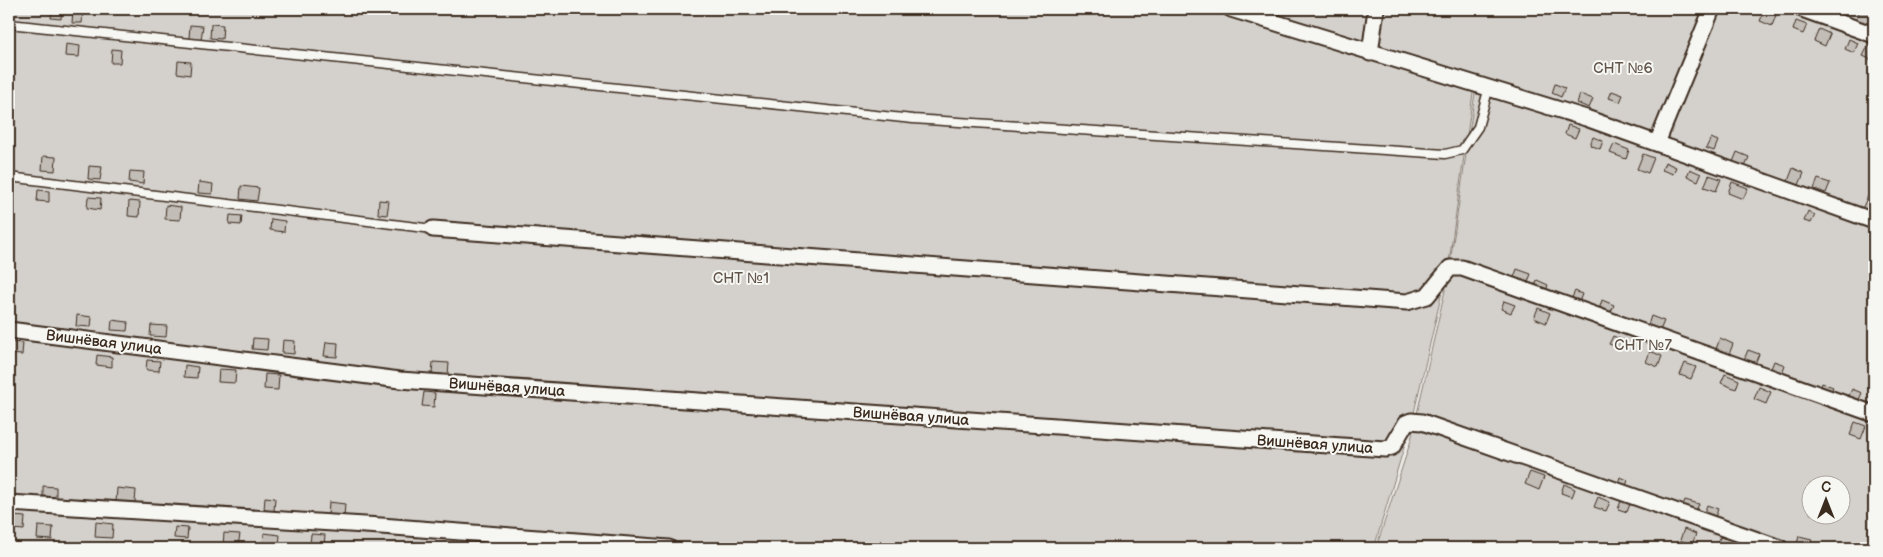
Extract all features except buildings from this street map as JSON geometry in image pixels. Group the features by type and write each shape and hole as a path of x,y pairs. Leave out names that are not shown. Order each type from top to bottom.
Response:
{"street":[{"path":"1231,9 1586,118 1874,221"},
{"path":"1370,52 1376,9"},
{"path":"1657,143 1712,9"},
{"path":"1802,9 1874,35"},
{"path":"434,230 1407,302 1427,296 1450,268 1462,268 1874,414"},
{"name":"Вишнёвая улица","path":"9,330 400,380 1385,449 1392,446 1406,423 1411,421 1422,422 1780,548"},
{"path":"9,503 381,526 669,548"}],"lane":[{"path":"9,24 913,119 1445,154 1462,150 1478,127 1489,87"},
{"path":"9,177 434,230"}],"green space":[{"name":"СНТ №1","path":"9,9 1874,9 1874,548 1376,548 1411,440 1448,277 1476,86 1474,86 1449,262 1413,417 1374,548 9,548"}],"park label":[{"name":"СНТ №6","path":"1623,68"},
{"name":"СНТ №7","path":"1643,345"}]}
